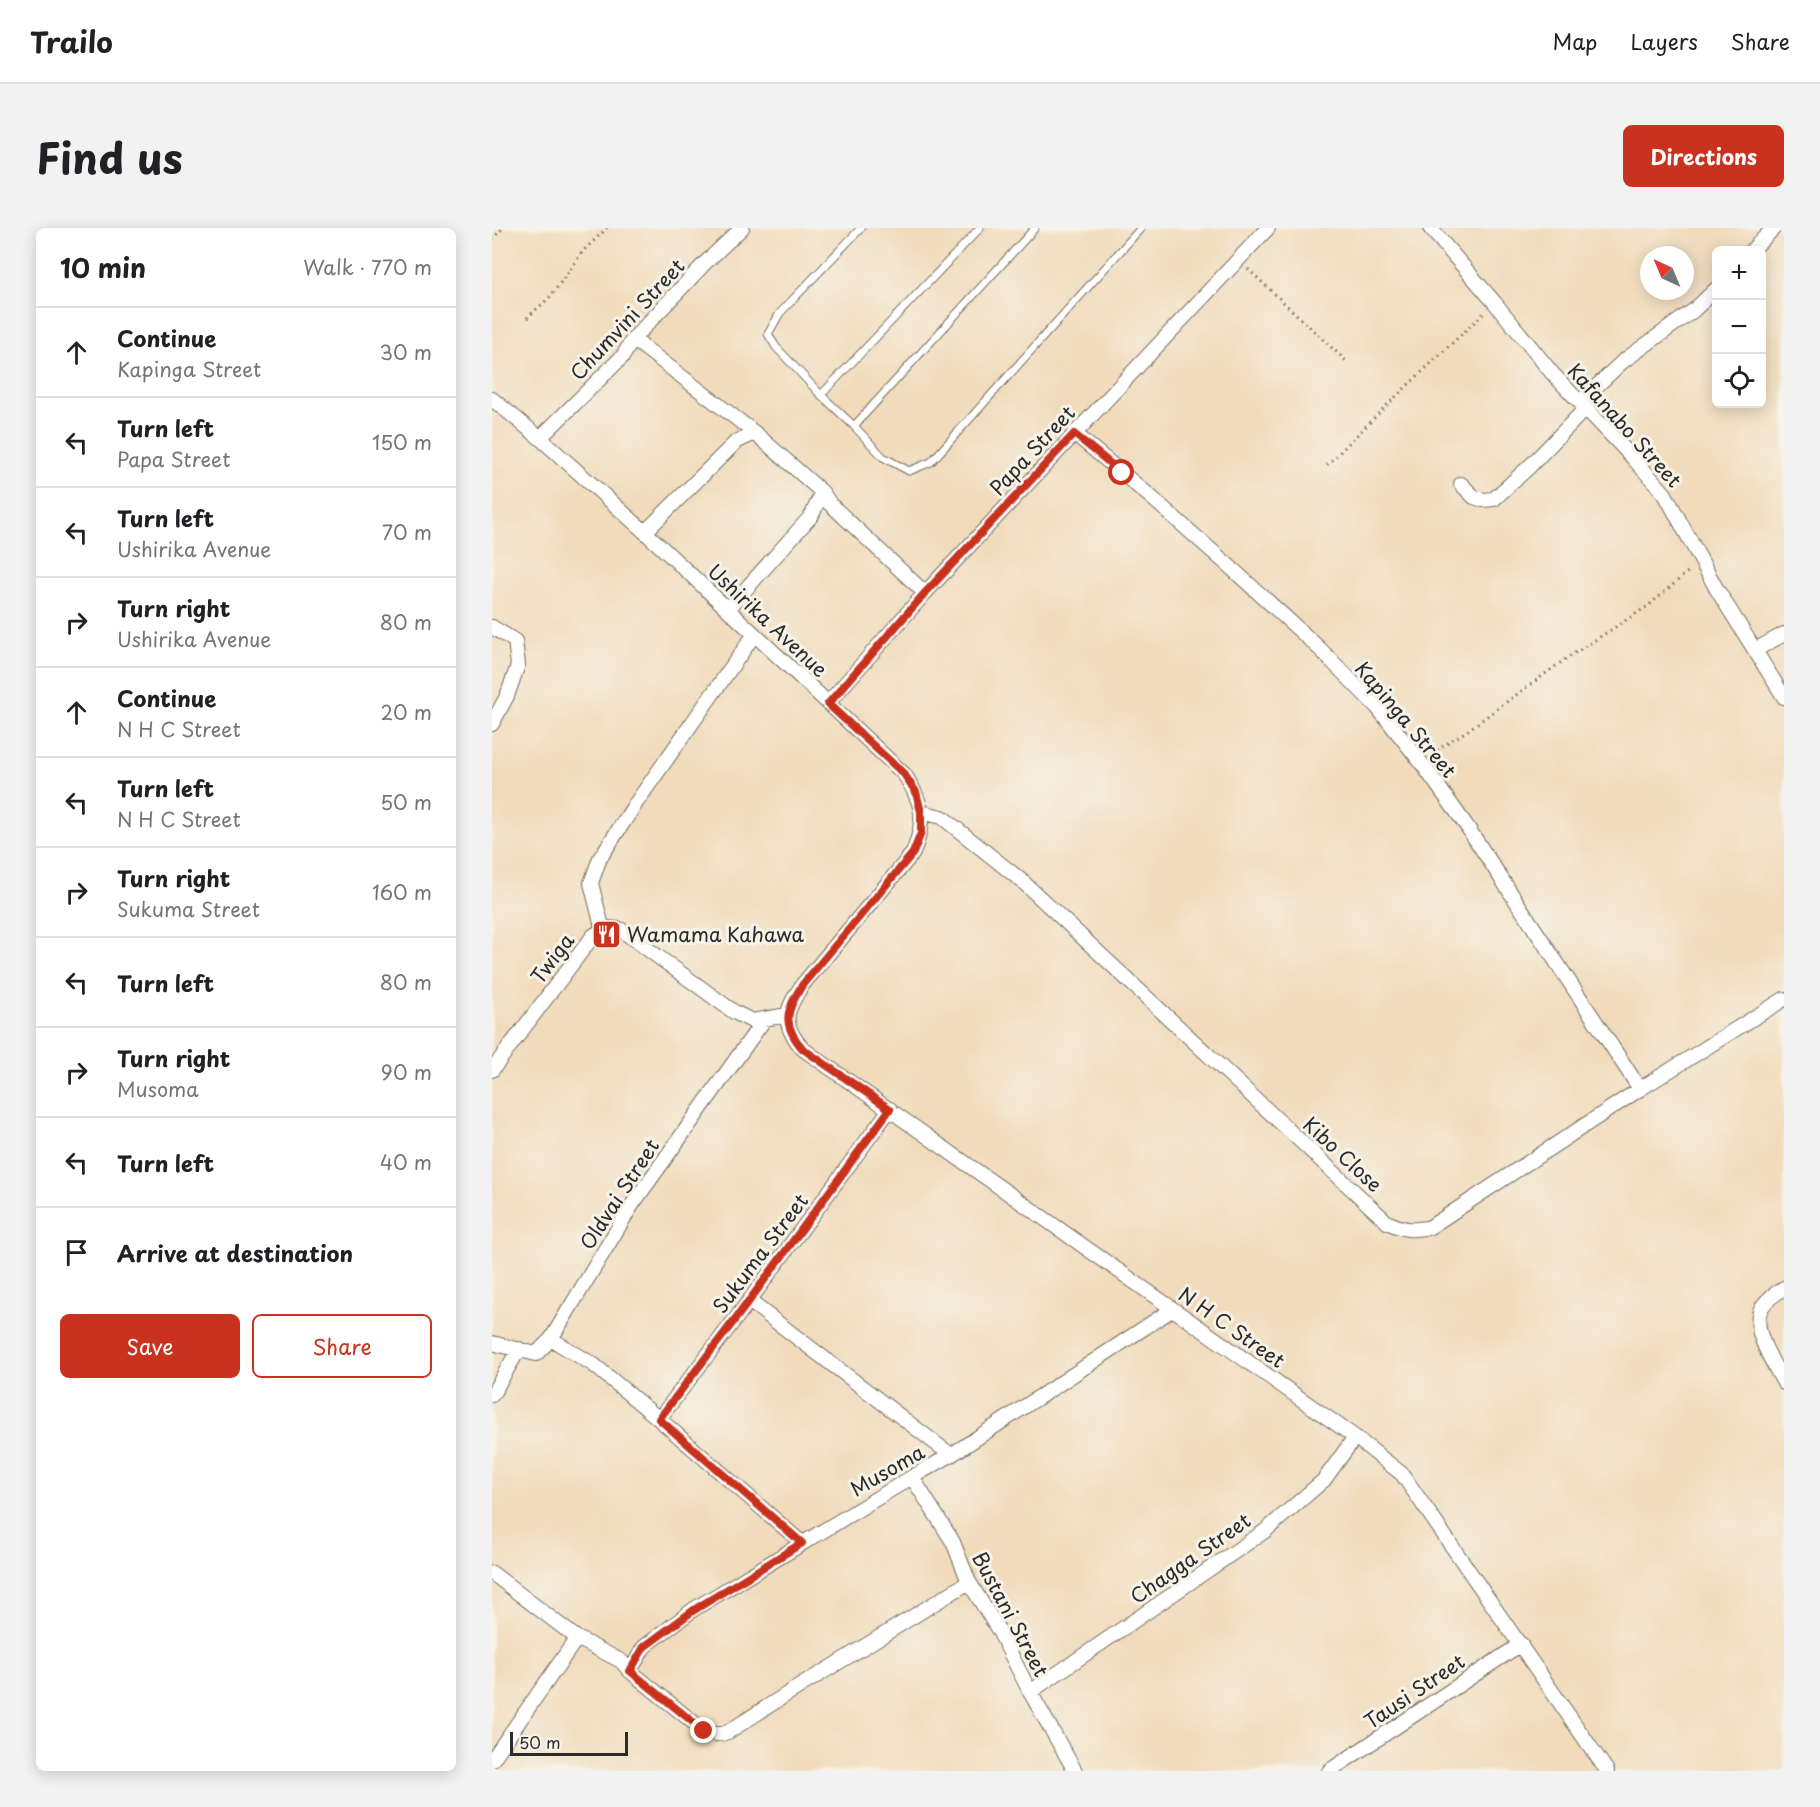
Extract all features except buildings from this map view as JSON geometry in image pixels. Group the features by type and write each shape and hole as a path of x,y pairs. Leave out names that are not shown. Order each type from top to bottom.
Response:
{"street":[{"name":"Chumvini Street","path":"540,438 623,356 633,339 705,263 742,228"},
{"name":"Papa Street","path":"828,704 925,593 1268,228"},
{"name":"Kafanabo Street","path":"1430,228 1496,303 1552,373 1665,494 1716,588 1784,698"},
{"path":"1756,246 1774,228"},
{"path":"1461,484 1474,496 1483,500 1494,499 1530,466 1622,362 1694,310 1712,293"},
{"path":"633,339 755,433 822,492 830,504 925,593"},
{"name":"Ushirika Avenue","path":"492,399 540,438 645,532 904,774 916,792 921,812 921,833 913,853 803,984 790,1003 787,1015"},
{"path":"645,532 736,442 755,433"},
{"name":"Kapinga Street","path":"1074,434 1178,521 1320,649 1377,707 1420,761 1466,825 1640,1089"},
{"path":"728,609 812,515 822,492"},
{"path":"492,627 515,641 518,664 507,696 492,724"},
{"path":"1755,650 1784,634"},
{"path":"754,635 636,803 600,858 591,883 602,927 620,929 734,1012 752,1021 787,1015"},
{"name":"Kibo Close","path":"921,812 942,817 1022,881 1387,1222 1400,1228 1415,1231 1430,1227 1640,1089 1784,999"},
{"name":"Twiga","path":"492,1070 593,936 605,928"},
{"name":"N H C Street","path":"787,1015 789,1029 803,1049 1355,1437 1402,1474 1607,1771"},
{"name":"Oldvai Street","path":"551,1339 632,1205 764,1020"},
{"name":"Sukuma Street","path":"659,1419 890,1109"},
{"path":"1784,1288 1770,1297 1761,1308 1759,1318 1760,1334 1784,1383"},
{"path":"749,1301 951,1455"},
{"name":"Musoma","path":"630,1671 644,1647 694,1610 951,1455 1173,1309"},
{"path":"492,1343 536,1354 551,1339 594,1365 802,1543"},
{"path":"492,1395 519,1349"},
{"name":"Chagga Street","path":"1030,1692 1265,1531 1324,1479 1355,1437"},
{"name":"Bustani Street","path":"912,1477 953,1542 969,1582 999,1631 1030,1692 1075,1771"},
{"path":"492,1573 577,1638 621,1661 630,1671 704,1731 715,1735 721,1735 969,1582"},
{"path":"492,1760 577,1638"},
{"name":"Tausi Street","path":"1329,1771 1521,1644"}],"lane":[{"path":"861,228 780,313 768,334 776,347 883,457 909,471 931,462 1141,228"},
{"path":"821,395 980,228"},
{"path":"854,426 1035,228"}],"path":[{"path":"492,239 503,228"},
{"path":"527,318 551,296 583,251 607,228"},
{"path":"1238,260 1346,361"},
{"path":"1327,465 1424,369 1496,303"},
{"path":"1420,761 1468,730 1567,658 1648,606 1701,561"}],"place":[{"name":"Wamama Kahawa","path":"606,934"}],"route":[{"path":"704,1731 630,1671 644,1647 694,1610 802,1543 659,1419 890,1109 803,1049 789,1029 787,1015 790,1003 803,984 913,853 921,833 921,812 916,792 904,774 828,704 925,593 1074,434 1122,473"}]}
